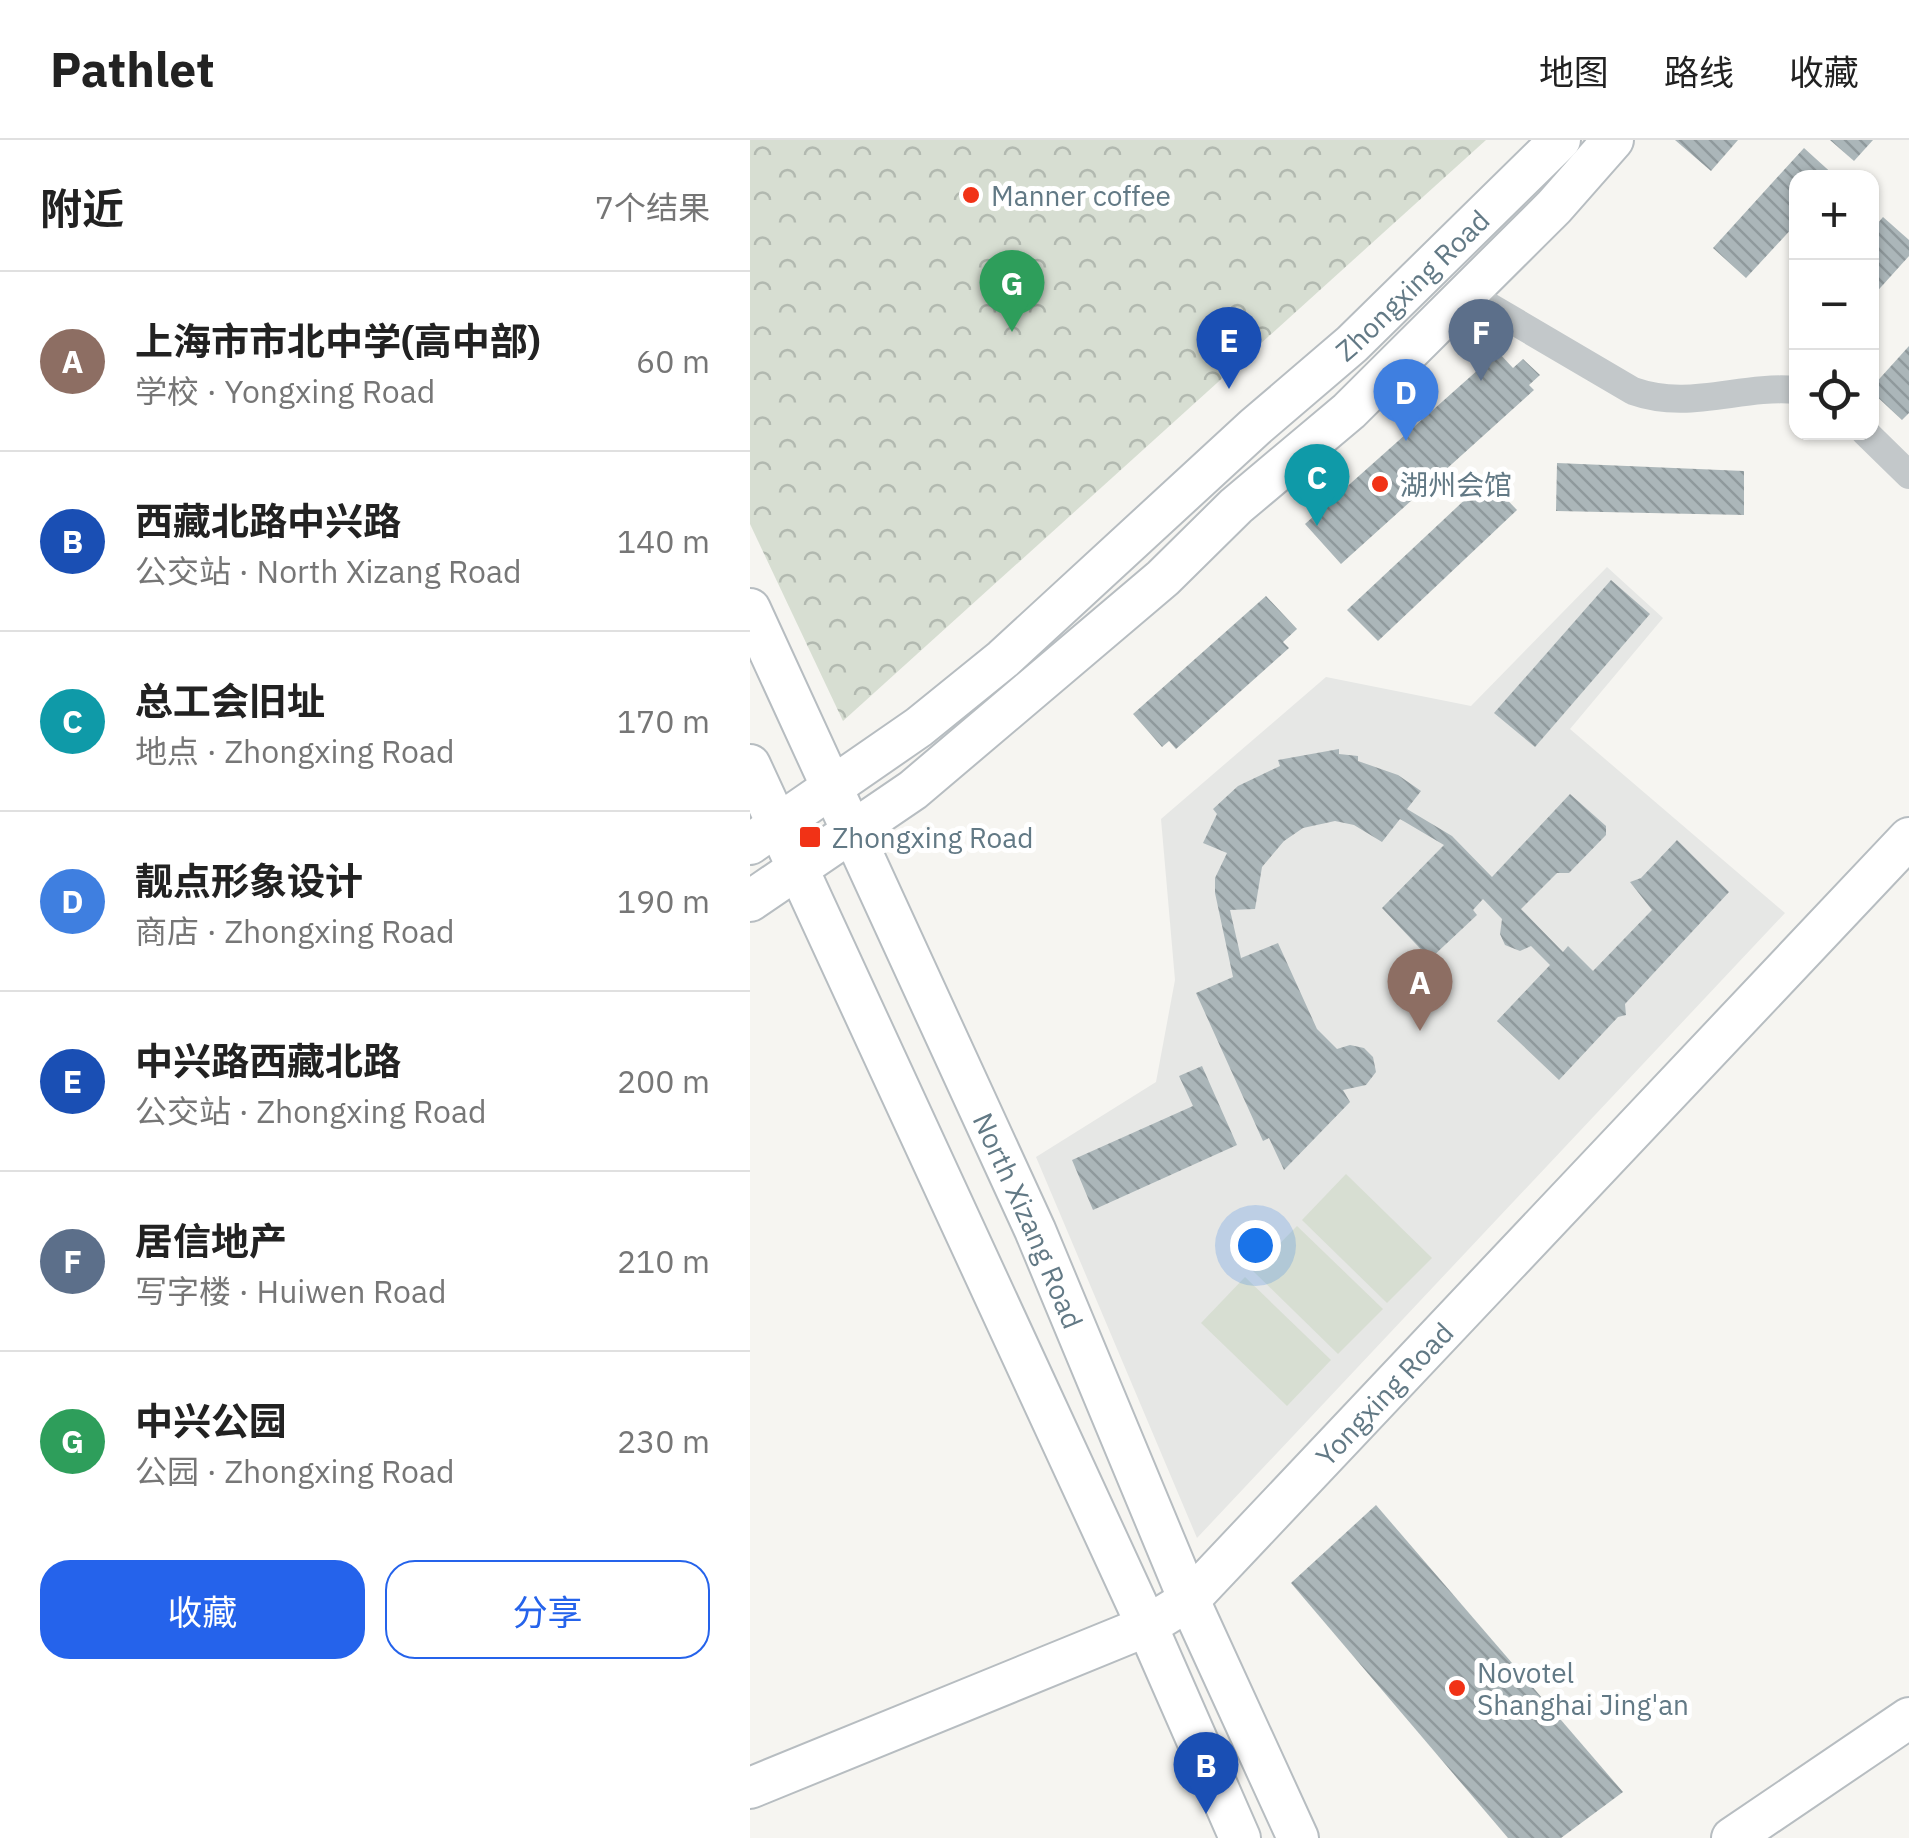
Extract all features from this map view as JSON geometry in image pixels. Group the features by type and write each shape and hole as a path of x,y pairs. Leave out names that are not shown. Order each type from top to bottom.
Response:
{"main road":[{"name":"Zhongxing Road","path":"750,901 854,832 1058,670 1236,506 1348,411 1468,294 1613,140"},
{"name":"Zhongxing Road","path":"764,834 933,716 1104,569 1254,427 1377,320 1558,141"},
{"name":"North Xizang Road","path":"750,608 1034,1230 1189,1600 1298,1838"},
{"path":"750,765 764,834 800,869 1240,1838"},
{"name":"Yongxing Road","path":"750,1788 1147,1626 1189,1600 1909,838"},
{"path":"1753,1834 1909,1718"}],"street":[{"path":"1558,141 1587,171"},
{"path":"1468,294 1633,391 1653,398 1693,400 1789,391"},
{"path":"1873,440 1909,474"}],"shaded area":[{"path":"1607,567 1663,618 1570,729 1785,913 1197,1538 1036,1157 1156,1082 1175,980 1161,819 1326,677 1471,706"}],"green space":[{"path":"750,140 1486,140 843,721 750,524"},
{"path":"1346,1174 1432,1258 1387,1303 1302,1220"},
{"path":"1297,1226 1383,1309 1338,1354 1253,1271"},
{"path":"1245,1277 1331,1360 1287,1406 1201,1323"}],"building":[{"path":"1675,140 1738,140 1711,171"},
{"path":"1830,140 1873,140 1854,161"},
{"path":"1804,148 1828,170 1789,170 1789,232 1746,278 1713,248"},
{"path":"1883,217 1909,240 1909,256 1879,289 1879,260 1879,222"},
{"path":"1909,346 1909,413 1902,420 1879,399 1879,379"},
{"path":"1498,352 1513,368 1523,359 1540,375 1529,385 1534,390 1341,564 1305,524"},
{"path":"1557,463 1744,471 1744,515 1556,511"},
{"path":"1487,479 1517,510 1378,641 1347,610"},
{"path":"1611,580 1650,614 1535,747 1494,713"},
{"path":"1266,596 1297,629 1283,642 1289,648 1176,749 1169,741 1162,747 1133,714"},
{"path":"1339,749 1339,754 1358,756 1358,761 1398,775 1421,791 1407,809 1452,836 1492,877 1570,794 1606,826 1606,835 1569,873 1557,873 1521,909 1563,952 1568,946 1593,971 1652,910 1630,882 1641,878 1677,840 1729,892 1625,1004 1626,1015 1618,1017 1559,1080 1497,1021 1550,965 1531,946 1520,951 1505,945 1500,934 1502,919 1483,899 1473,910 1477,915 1430,959 1382,908 1444,845 1400,819 1382,842 1354,825 1335,821 1303,828 1284,841 1262,867 1255,909 1230,910 1241,958 1278,943 1317,1029 1337,1049 1350,1045 1364,1048 1373,1057 1376,1072 1366,1085 1343,1090 1350,1102 1284,1170 1269,1138 1263,1141 1196,993 1233,977 1215,893 1215,878 1227,853 1203,843 1217,814 1213,809 1238,786 1280,766 1278,760"},
{"path":"1202,1066 1237,1145 1093,1210 1072,1160 1193,1106 1179,1076"},
{"name":"Novotel Shanghai Jing'an","path":"1376,1505 1623,1792 1561,1838 1508,1838 1291,1583"}],"place":[{"name":"Manner coffee","path":"971,195"},
{"name":"中兴公园","path":"1012,332"},
{"name":"居信地产","path":"1481,381"},
{"name":"中兴路西藏北路","path":"1229,389"},
{"name":"靓点形象设计","path":"1406,441"},
{"name":"湖州会馆","path":"1380,484"},
{"name":"总工会旧址","path":"1317,526"},
{"name":"Zhongxing Road","path":"810,837"},
{"name":"上海市市北中学(高中部)","path":"1420,1031"},
{"name":"Novotel Shanghai Jing'an","path":"1457,1688"},
{"name":"西藏北路中兴路","path":"1206,1814"}]}
